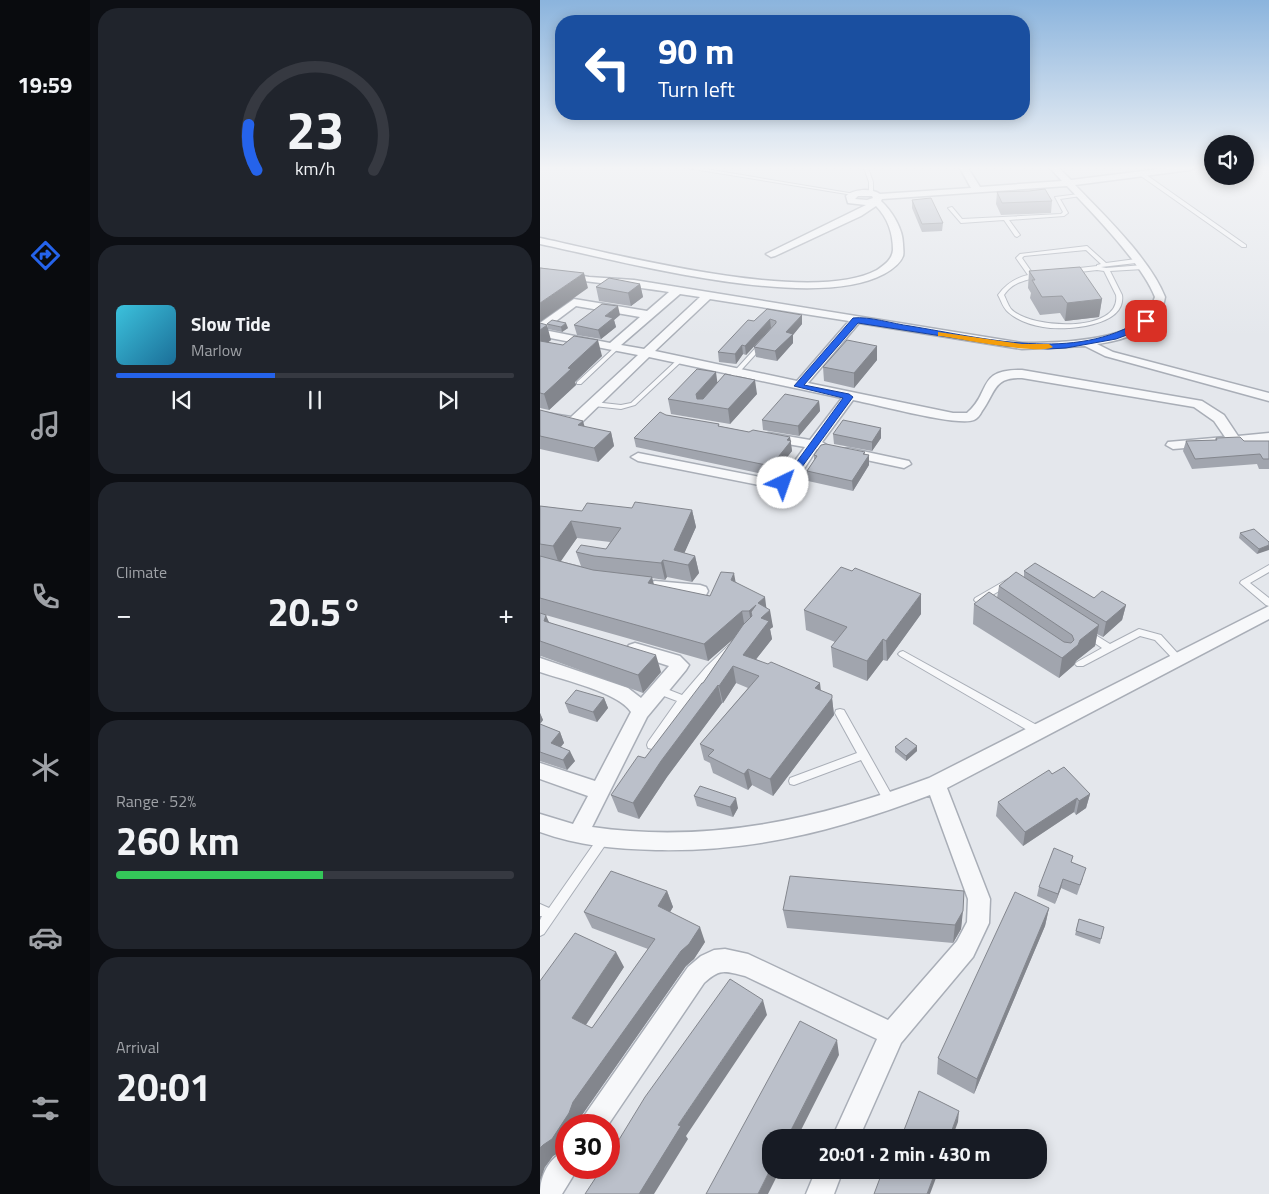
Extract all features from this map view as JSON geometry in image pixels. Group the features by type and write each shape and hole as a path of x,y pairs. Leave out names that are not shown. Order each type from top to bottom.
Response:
{"street":[{"path":"771,254 837,224"},
{"path":"540,241 653,264 752,281 781,284 833,283 880,274 893,266 900,247 892,224"},
{"path":"1022,346 1066,346 1113,338 1132,330 1146,321 1156,309 1160,297 1158,289 1103,224"},
{"path":"540,272 589,280 634,283 1022,346 1138,361"},
{"path":"540,328 592,289"},
{"path":"615,347 678,290"},
{"path":"540,416 573,422 708,295"},
{"path":"574,302 650,315"},
{"path":"799,386 856,320"},
{"path":"540,333 736,371 849,397 961,418 974,414 994,378 1005,374 1022,374 1198,404 1219,418 1234,440"},
{"path":"1113,338 1110,345 1116,352 1138,361"},
{"path":"1088,343 1109,354 1269,398"},
{"path":"638,457 774,484 788,480 849,397"},
{"path":"756,434 904,464"},
{"path":"1173,445 1269,437"},
{"path":"638,585 700,591"},
{"path":"540,823 557,830 616,840 697,842 779,832 824,822 890,802 936,784 1269,612"},
{"path":"579,834 598,791 640,712 680,665 674,661 620,645"},
{"path":"544,671 622,693 633,701 640,712"},
{"path":"540,771 598,791"},
{"path":"849,1129 892,1034 965,948 978,923 979,899 936,784"},
{"path":"601,1114 696,975 710,961 724,959 748,965 892,1034"},
{"path":"546,1194 556,1179"},
{"path":"820,1194 826,1179"}],"lane":[{"path":"1009,224 1017,235"},
{"path":"1212,224 1244,246"},
{"path":"1032,276 1019,258 1022,255 1087,248 1104,264"},
{"path":"1097,268 1100,264 1139,264"},
{"path":"1067,271 1097,268 1106,270 1139,264"},
{"path":"1047,274 1020,278 1005,288 1001,295 1002,302 1012,315 1023,321 1040,326 1073,326 1112,316 1119,307 1120,297 1106,270"},
{"path":"725,384 767,338"},
{"path":"579,383 615,347"},
{"path":"594,404 621,407 633,404 680,360"},
{"path":"1269,568 1244,583 1269,603"},
{"path":"994,612 978,600 1007,582 1019,588"},
{"path":"1076,626 1109,648"},
{"path":"1080,664 1139,632 1149,633 1158,637 1178,659"},
{"path":"652,745 715,661 742,638"},
{"path":"903,654 1038,731"},
{"path":"659,690 684,700"},
{"path":"840,713 890,802"},
{"path":"794,782 864,755"},
{"path":"540,930 546,912 604,838"}],"building":[{"path":"1080,267 1102,299 1067,303 1062,296 1042,297 1029,271"},
{"path":"540,268 584,273 540,303"},
{"path":"609,278 640,284 628,293 596,287"},
{"path":"602,304 618,306 605,316 613,318 598,330 574,325"},
{"path":"767,309 802,315 786,332 793,334 775,351 754,347 776,323 776,321 770,319 735,354 718,352 748,320 754,321"},
{"path":"552,320 566,323 561,327 547,324"},
{"path":"540,323 547,325 540,330"},
{"path":"574,336 598,340 544,394 540,393 540,341 563,345"},
{"path":"847,340 877,346 854,373 823,367"},
{"path":"697,369 716,372 696,394 697,399 703,399 725,374 755,380 728,409 668,399"},
{"path":"785,394 819,401 798,426 762,420"},
{"path":"540,410 583,421 578,425 611,432 594,448 540,436"},
{"path":"660,412 666,415 719,424 718,426 749,432 753,430 790,437 787,440 791,441 771,466 634,438"},
{"path":"843,420 881,428 872,442 833,434"},
{"path":"1240,437 1244,441 1269,441 1269,459 1263,459 1260,454 1195,459 1186,441 1217,440 1216,438"},
{"path":"826,444 865,452 863,454 869,455 852,481 807,471 817,456 814,455 821,445"},
{"path":"635,502 692,510 674,550 695,556 688,565 663,560 661,563 594,556 576,552 581,545 606,549 621,528 571,521 553,546 540,544 540,506 582,511 587,503 632,508"},
{"path":"1254,529 1269,542 1269,545 1259,549 1240,533"},
{"path":"540,556 593,570 652,577 648,583 710,596 721,572 734,573 731,580 765,597 758,603 770,610 761,618 769,621 743,655 768,664 771,662 820,683 815,688 832,695 832,698 770,779 748,769 744,774 708,756 714,750 700,744 759,676 733,666 661,761 633,803 611,795 638,756 645,758 703,683 743,625 752,616 751,612 756,605 749,611 742,611 704,644 540,598"},
{"path":"1035,563 1094,598 1102,591 1126,605 1106,622 1024,571"},
{"path":"841,567 852,571 855,568 921,594 886,641 883,639 867,661 831,647 847,627 804,610"},
{"path":"1016,572 1099,625 1062,658 974,604 989,592 1064,642 1071,643 1074,640 1072,635 999,586"},
{"path":"540,613 546,615 544,621 656,655 638,675 540,641"},
{"path":"576,690 604,698 593,712 565,703"},
{"path":"540,724 560,732 551,743 570,751 563,760 540,752"},
{"path":"906,738 917,746 906,756 895,747"},
{"path":"1064,767 1090,794 1079,801 1077,798 1025,832 998,802 1049,770 1052,774"},
{"path":"700,786 736,798 730,807 694,796"},
{"path":"1054,848 1073,856 1071,862 1086,868 1080,885 1063,879 1058,894 1039,887"},
{"path":"611,871 667,891 658,906 700,927 573,1102 568,1114 555,1114 555,1134 540,1148 540,981 575,933 616,952 572,1018 592,1028 655,939 584,912"},
{"path":"790,876 964,891 963,911 955,925 783,910"},
{"path":"1015,892 1049,908 977,1079 938,1058"},
{"path":"1079,919 1104,927 1101,939 1076,931"},
{"path":"730,979 763,1000 678,1125 681,1126 639,1194 585,1194 595,1179 620,1179 620,1138 645,1097"},
{"path":"800,1021 837,1040 792,1129 762,1129 762,1179 766,1179 758,1194 706,1194"},
{"path":"919,1091 959,1111 952,1129 904,1129"},
{"path":"880,1179 933,1179 927,1194 874,1194"}],"slow traffic":[{"path":"941,334 1022,346 1049,347"}],"route":[{"path":"783,483 788,480 849,397 799,386 856,320 1006,344 1048,347 1088,343 1113,338 1132,330 1146,321"}]}
